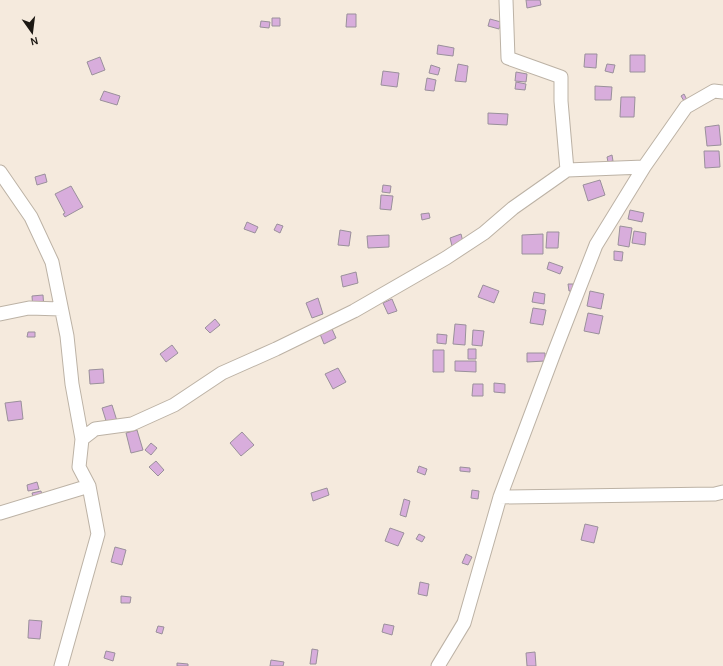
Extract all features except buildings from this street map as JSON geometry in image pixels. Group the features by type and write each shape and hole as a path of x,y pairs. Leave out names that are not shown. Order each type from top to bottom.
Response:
{"street":[{"path":"506,0 508,58 561,77 561,101 567,170"},
{"path":"438,666 464,623 500,497 596,245 644,166 686,107 714,91 723,92"},
{"path":"82,439 95,429 132,424 174,405 222,373 276,349 354,311 446,258 484,234 513,208 567,170 644,166"},
{"path":"0,172 31,217 52,262 67,336 72,384 82,439 79,467 89,486 98,534 61,666"},
{"path":"0,314 29,308 62,308"},
{"path":"0,512 89,486"},
{"path":"500,497 715,494 723,492"}]}
